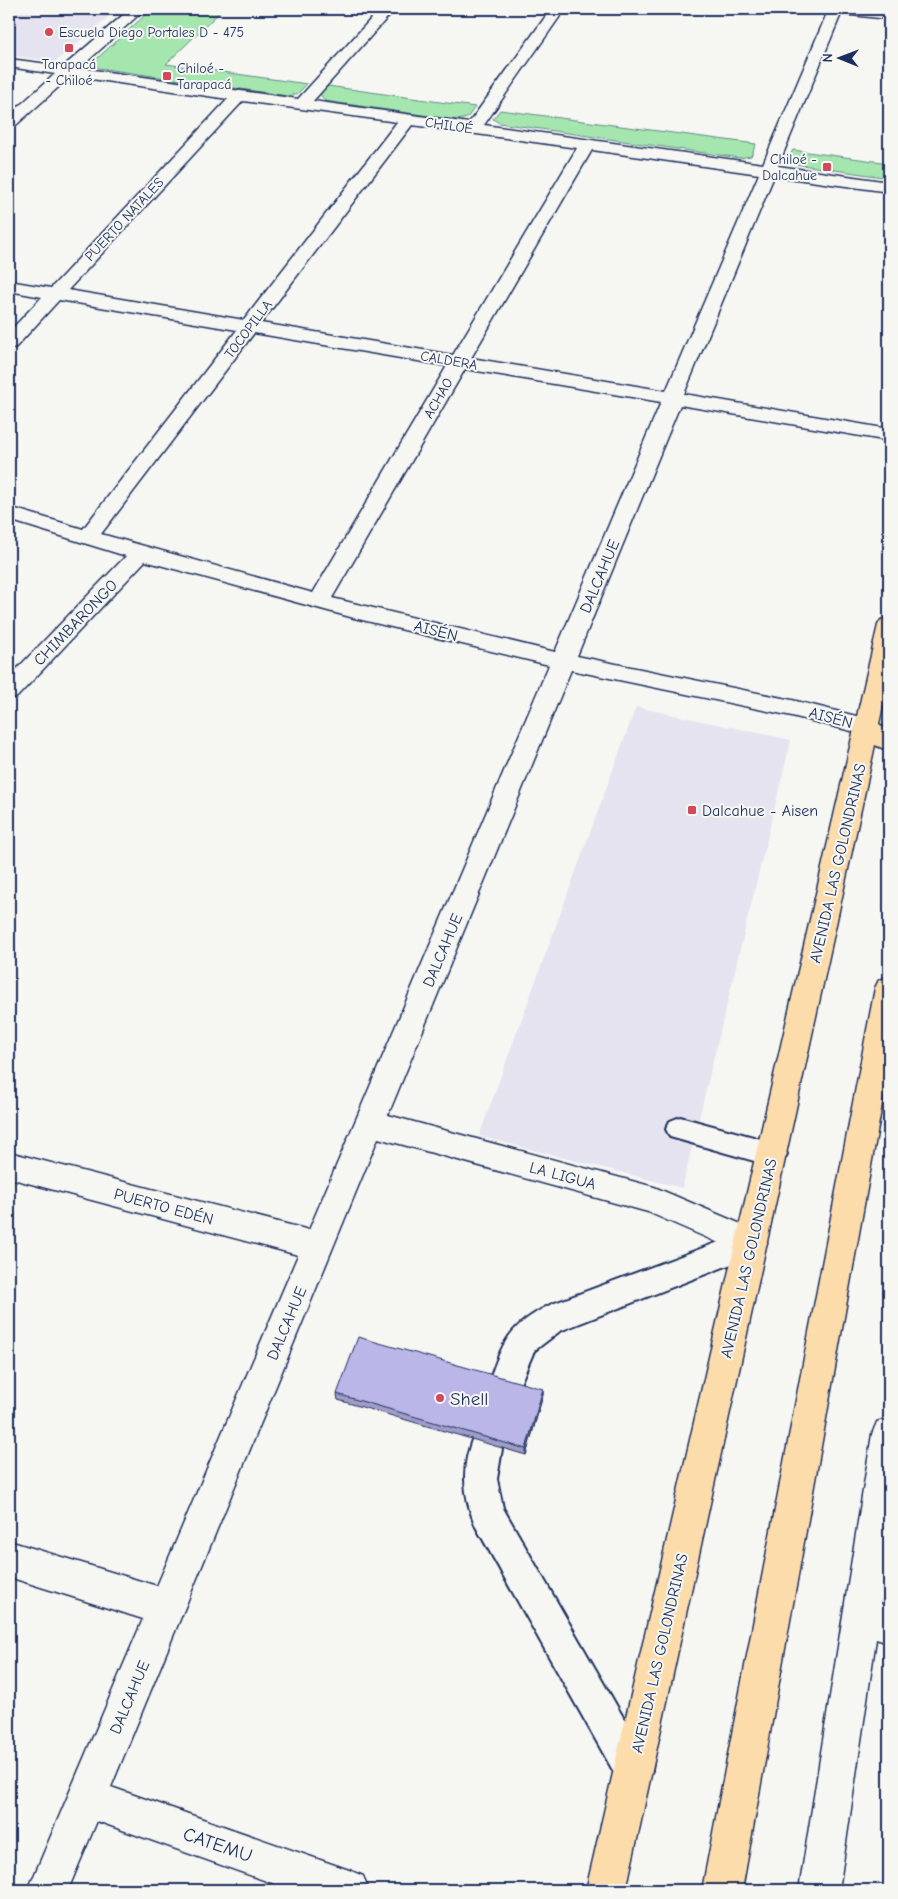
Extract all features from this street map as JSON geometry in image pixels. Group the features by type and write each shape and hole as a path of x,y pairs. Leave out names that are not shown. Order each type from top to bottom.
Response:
{"main road":[{"name":"AVENIDA LAS GOLONDRINAS","path":"606,1890 889,625"},
{"path":"867,727 889,743"},
{"path":"722,1890 889,988"}],"street":[{"path":"9,123 138,9"},
{"path":"302,104 388,9"},
{"path":"474,128 558,9"},
{"path":"835,9 889,15"},
{"name":"DALCAHUE","path":"48,1890 835,9"},
{"name":"CHILOÉ","path":"9,63 889,186"},
{"name":"PUERTO NATALES","path":"9,343 240,95"},
{"name":"TOCOPILLA","path":"87,538 408,119"},
{"name":"ACHAO","path":"319,601 587,144"},
{"name":"CALDERA","path":"9,286 889,435"},
{"name":"AISÉN","path":"9,513 87,538 319,601 563,661 817,712 867,727"},
{"name":"CHIMBARONGO","path":"9,691 141,553"},
{"name":"LA LIGUA","path":"370,1122 654,1200 751,1243"},
{"name":"PUERTO EDÉN","path":"9,1165 318,1246"},
{"path":"819,1890 875,1620 889,1434"},
{"path":"9,1559 167,1608"},
{"name":"CATEMU","path":"87,1798 349,1890"}],"lane":[{"path":"680,1129 772,1154"},
{"path":"504,1385 513,1357 521,1341 534,1327 563,1314 751,1243"},
{"path":"487,1443 478,1471 480,1492 488,1515 633,1770"}],"shaded area":[{"name":"Escuela Diego Portales D - 475","path":"9,9 117,9 55,62 9,55"},
{"path":"636,707 791,740 682,1188 479,1136"}],"green space":[{"path":"152,9 223,9 166,64 307,84 297,94 288,96 99,68 92,63"},
{"path":"328,86 475,107 467,118 457,120 325,101 320,94"},
{"path":"500,110 756,144 751,156 740,158 499,123 493,119"},
{"path":"793,150 889,163 889,178 795,164 788,159"}],"building":[{"name":"Shell","path":"358,1337 543,1389 526,1449 337,1394"}],"place":[{"name":"Escuela Diego Portales D - 475","path":"49,32"},
{"name":"Tarapacá - Chiloé","path":"69,48"},
{"name":"Chiloé - Tarapacá","path":"167,76"},
{"name":"Chiloé - Dalcahue","path":"827,167"},
{"name":"Dalcahue - Aisen","path":"692,810"},
{"name":"Shell","path":"440,1398"}]}
